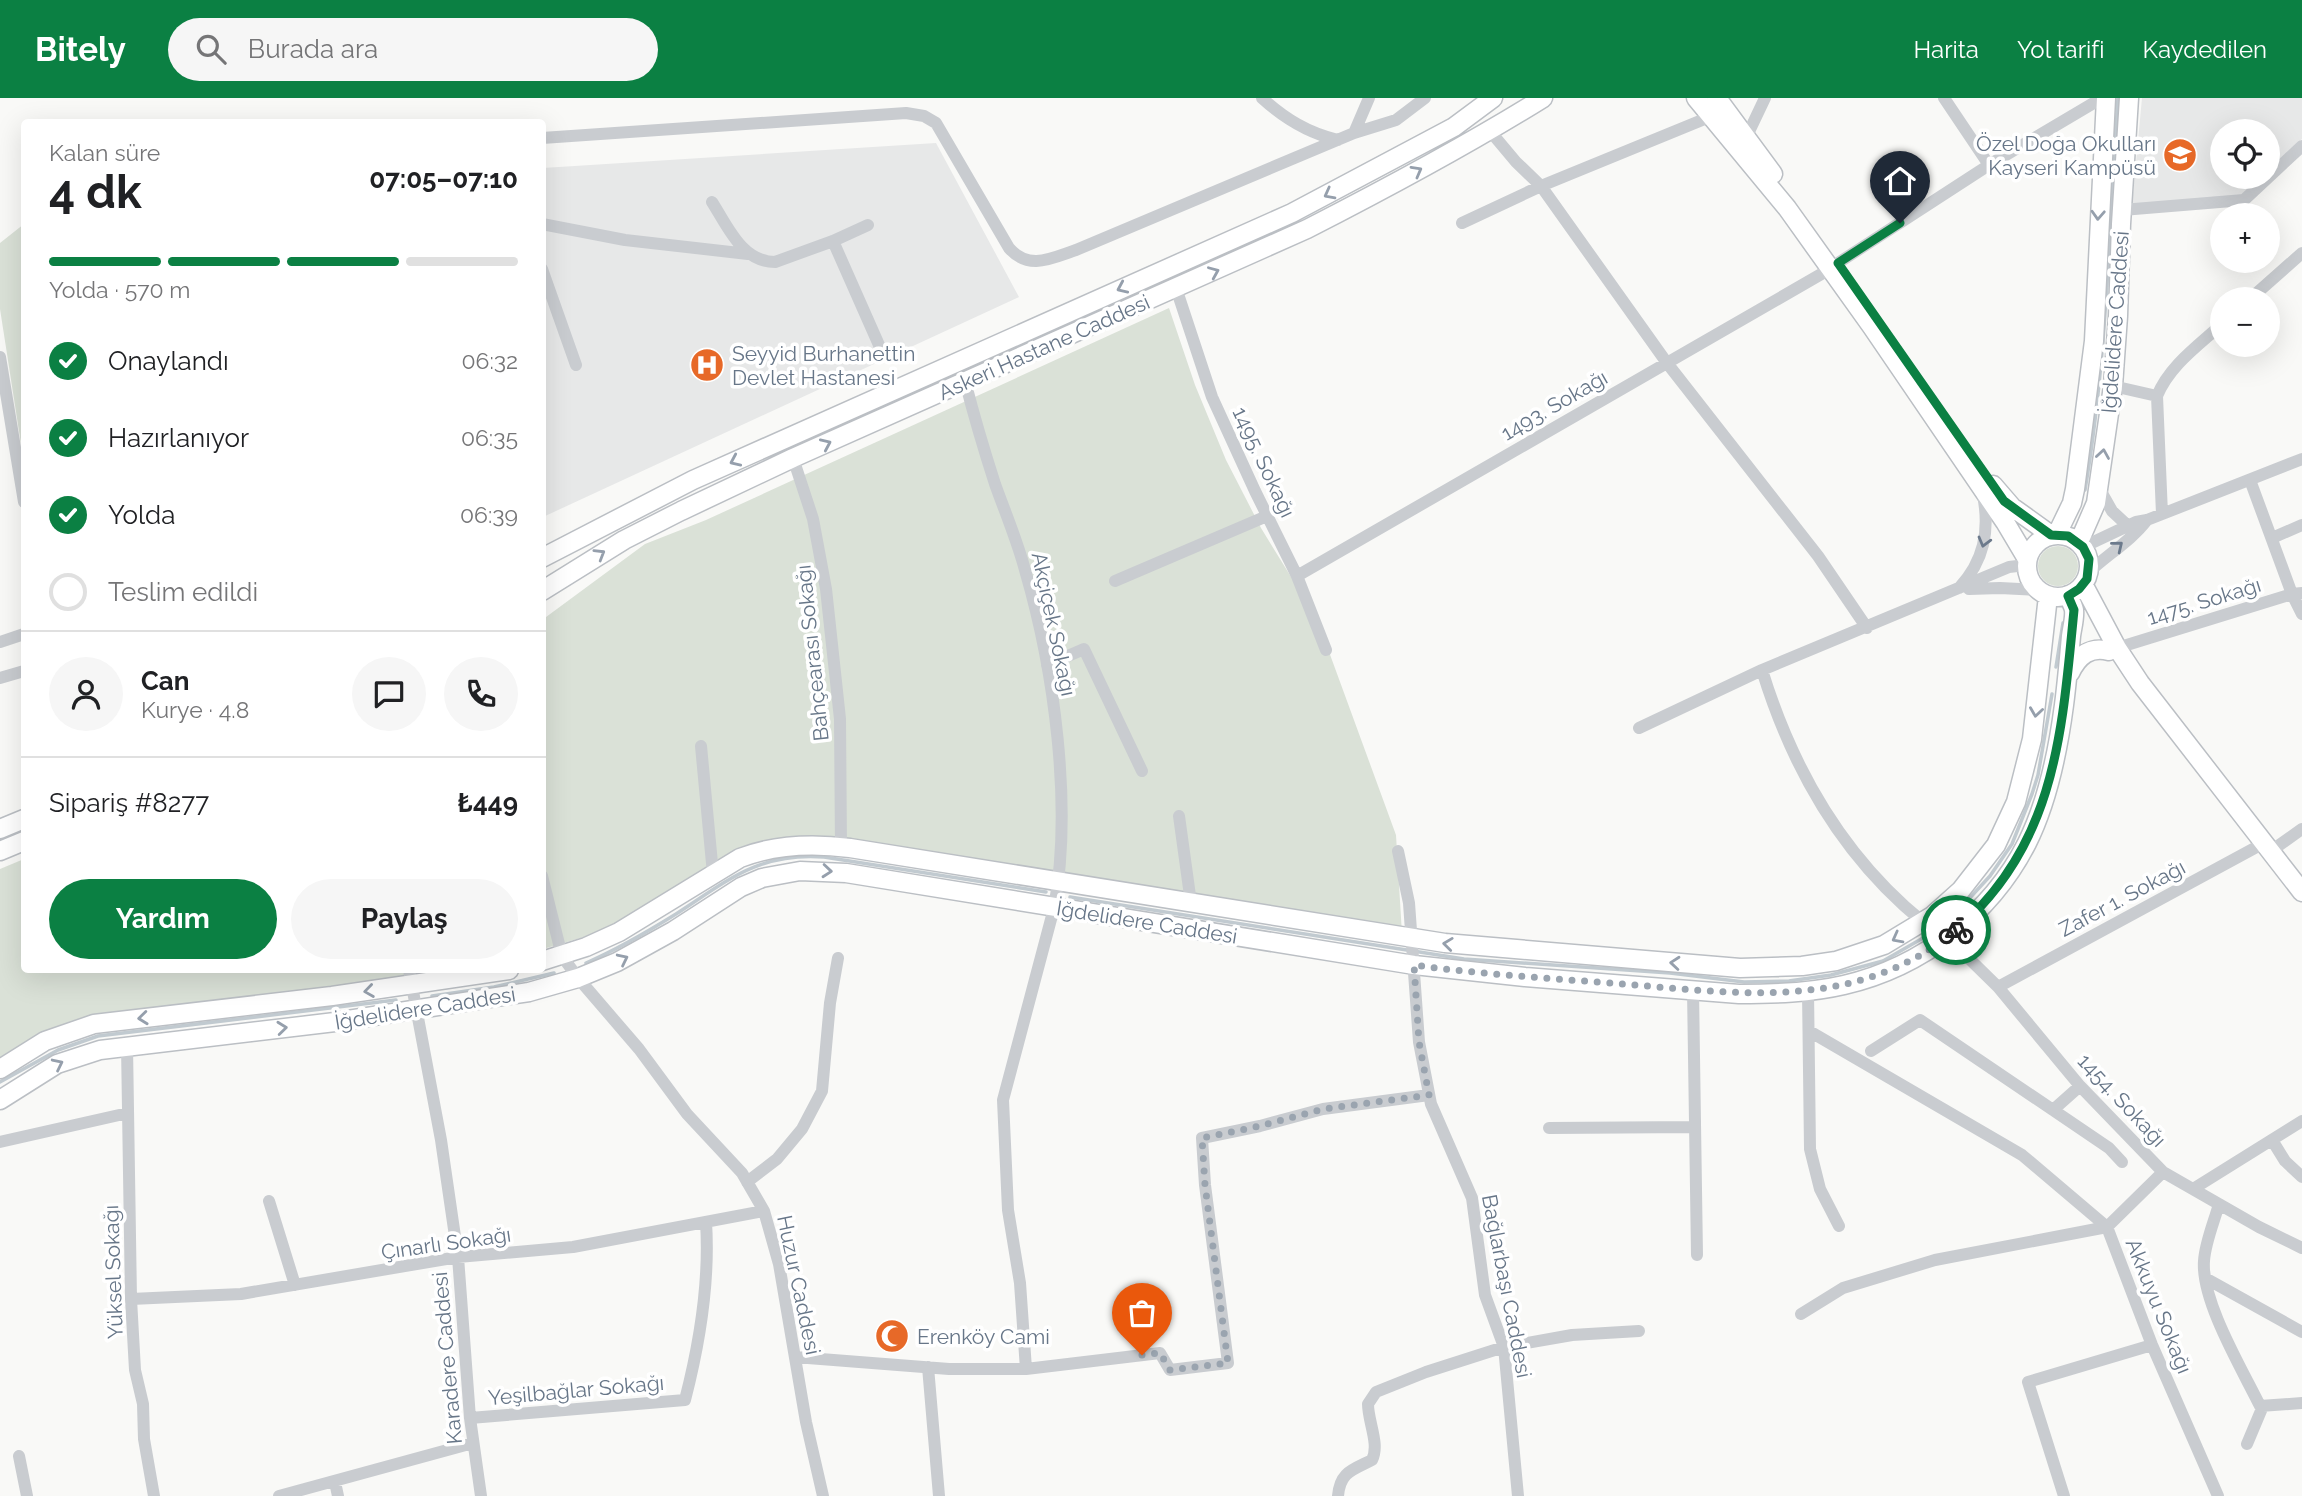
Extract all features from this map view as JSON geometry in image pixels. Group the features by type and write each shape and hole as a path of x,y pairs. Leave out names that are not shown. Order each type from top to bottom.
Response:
{"street":[{"path":"1262,98 1297,125 1310,132 1338,140"},
{"path":"1354,133 1369,98"},
{"path":"546,138 918,114 936,123 1009,248 1023,259 1035,262 1076,250 1354,133 1396,120 1424,98"},
{"name":"Askeri Hastane Caddesi","path":"546,556 693,480 1292,213 1454,127 1493,98"},
{"name":"Askeri Hastane Caddesi","path":"546,588 596,556 653,525 793,458 1307,229 1490,131 1543,98"},
{"path":"1696,98 1877,316 2011,531 2027,562 2031,581 2043,593"},
{"path":"1717,98 1834,266"},
{"path":"1746,138 1765,98"},
{"path":"1944,98 1989,165"},
{"name":"1493. Sokağı","path":"1297,576 1834,266 1989,165 2104,98"},
{"name":"İğdelidere Caddesi","path":"2054,535 2072,503 2094,341 2104,98"},
{"name":"İğdelidere Caddesi","path":"2081,545 2096,503 2113,386 2129,98"},
{"path":"1462,223 1541,186 1712,116"},
{"path":"1490,131 1541,186 1667,363 1818,556 1867,628"},
{"path":"2122,210 2244,200 2302,146"},
{"path":"712,202 748,254"},
{"path":"546,226 625,240 748,254 764,262 775,262 869,225"},
{"path":"833,241 879,345"},
{"path":"2264,287 2302,253"},
{"path":"546,280 576,365"},
{"name":"1495. Sokağı","path":"1176,288 1212,397 1297,576 1326,650"},
{"path":"2162,514 2157,396 2164,379 2176,365 2210,335"},
{"path":"0,357 21,484"},
{"name":"Akçiçek Sokağı","path":"965,381 985,451 1025,568 1047,665 1059,779 1059,883 1003,1100 1008,1210 1020,1283 1026,1369"},
{"path":"2113,386 2157,396"},
{"path":"1963,451 2004,501 2054,535 2068,536 2081,545 2089,559 2078,587"},
{"name":"Bahçearası Sokağı","path":"793,458 813,519 826,589 840,719 841,847"},
{"path":"2081,545 2302,459"},
{"path":"2250,480 2297,594 2302,614"},
{"path":"1958,590 1972,571 1985,540 1987,520 1982,488"},
{"path":"2099,488 2112,511 2128,526"},
{"path":"2023,516 2051,514 2072,503"},
{"path":"1115,581 1267,516"},
{"path":"1958,590 2000,588 2043,593 2078,587 2112,550 2140,530 2147,520"},
{"path":"2272,538 2302,525"},
{"path":"1639,728 1762,670 2009,567 2027,562 2036,544 2054,535"},
{"path":"2078,587 2113,650 2302,892"},
{"name":"İğdelidere Caddesi","path":"0,1100 44,1071 70,1058 100,1049 415,1011 505,997 578,978 632,955 751,882 787,872 815,870 1414,965 1739,994 1808,991 1842,986 1878,975 1911,960 1948,937 1994,892 2018,859 2040,810 2052,769 2065,698 2078,587"},
{"name":"İğdelidere Caddesi","path":"546,960 619,932 740,858 761,851 799,845 841,847 1411,939 1527,952 1761,968 1819,964 1854,956 1899,938 1947,903 1968,883 1991,853 2004,830 2016,802 2036,715 2041,676 2043,593"},
{"name":"1475. Sokağı","path":"2113,650 2297,594"},
{"path":"0,642 21,635"},
{"path":"1047,665 1084,649 1142,771"},
{"path":"2067,680 2077,661 2088,651 2113,650"},
{"path":"1762,670 1788,743 1824,810 1874,878 1923,922"},
{"path":"0,677 21,672"},
{"path":"2041,676 2065,698"},
{"path":"701,746 713,874"},
{"path":"1180,816 1191,903"},
{"path":"0,829 21,820"},
{"name":"Zafer 1. Sokağı","path":"1998,987 2302,829"},
{"path":"0,851 21,842"},
{"name":"Bağlarbaşı Caddesi","path":"1398,851 1409,903 1419,1042 1429,1095 1450,1151 1472,1198 1485,1295 1504,1348 1518,1496"},
{"path":"546,892 562,956"},
{"name":"1454. Sokağı","path":"1948,937 1998,987 2080,1086 2163,1172 2302,1248"},
{"name":"Huzur Caddesi","path":"562,956 639,1049 687,1114 742,1173 764,1211 779,1264 806,1422 823,1496"},
{"path":"747,1182 777,1159 803,1129 822,1091 830,1003 838,958"},
{"name":"İğdelidere Caddesi","path":"0,1069 45,1041 94,1024 410,978 472,973"},
{"name":"Karadere Caddesi","path":"410,978 441,1140 458,1257 470,1418 481,1496"},
{"path":"1693,990 1697,1255"},
{"path":"1808,991 1810,1149 1820,1189 1839,1226"},
{"path":"1871,1051 1920,1020 2109,1147 2122,1162"},
{"name":"Akkuyu Sokağı","path":"1810,1031 2022,1155 2107,1227 2152,1345 2218,1496"},
{"name":"Yüksel Sokağı","path":"127,1046 131,1298 135,1370 144,1404 145,1439 154,1496"},
{"path":"2053,1110 2080,1086"},
{"path":"795,1357 928,1367 1026,1369 1160,1353 1170,1370 1228,1363 1205,1185 1202,1138 1323,1109 1429,1095"},
{"path":"0,1142 128,1113"},
{"path":"2193,1189 2302,1121"},
{"path":"1549,1128 1695,1127"},
{"path":"2272,1140 2285,1161 2302,1177"},
{"path":"1801,1314 1843,1288 1935,1260 2107,1227 2163,1172"},
{"path":"270,1201 295,1285"},
{"path":"2219,1204 2204,1260 2211,1304 2260,1406 2302,1403"},
{"name":"Çınarlı Sokağı","path":"131,1298 241,1294 458,1257 573,1247 764,1211"},
{"name":"Yeşilbağlar Sokağı","path":"470,1418 685,1400 703,1321 708,1245 706,1222"},
{"path":"2205,1278 2302,1332"},
{"path":"1338,1496 1343,1476 1372,1460 1374,1456 1368,1410 1372,1395 1426,1372 1504,1348 1572,1335 1639,1331"},
{"path":"2064,1496 2028,1382 2152,1345"},
{"path":"928,1367 939,1496"},
{"path":"2247,1444 2263,1406"},
{"path":"279,1496 473,1443"},
{"path":"19,1456 27,1496"},
{"path":"335,1482 338,1496"}],"shaded area":[{"name":"Özel Doğa Okulları Kayseri Kampüsü","path":"2142,98 2302,98 2302,139 2280,160 2280,119 2210,119 2210,189 2248,189 2241,196 2132,205"},
{"name":"Seyyid Burhanettin Devlet Hastanesi","path":"936,143 1019,297 546,516 546,168"},
{"path":"21,226 21,444 0,309 0,243"},
{"path":"1169,308 1195,385 1226,460 1261,528 1317,619 1396,835 1402,934 794,842 604,931 546,948 546,617 645,544 706,520"},
{"path":"2058,546 2072,552 2078,566 2072,580 2058,586 2044,580 2038,566 2044,552"},
{"path":"21,860 21,973 424,973 320,991 112,1015 0,1064 0,869"}],"waterway":[{"path":"2085,490 2103,343 2118,98"},
{"path":"2056,667 2063,623"},
{"path":"1070,897 1464,959 1670,973 1744,982 1789,981 1831,975 1883,961 1930,934 1955,914 1990,876 2012,844 2032,794 2038,775 2052,694"},
{"path":"586,963 643,934 728,880 762,864 781,859 824,857 1046,892"},
{"path":"432,996 494,987 554,973"},
{"path":"0,1082 58,1050 98,1036 396,1000"}],"way so far":[{"path":"1142,1355 1160,1353 1170,1370 1228,1363 1205,1185 1202,1138 1323,1109 1429,1095 1419,1042 1414,965 1484,974 1739,994 1783,993 1842,986 1878,975 1920,955 1956,930"}],"place":[{"name":"Özel Doğa Okulları Kayseri Kampüsü","path":"2180,155"},
{"name":"Seyyid Burhanettin Devlet Hastanesi","path":"707,365"},
{"name":"Erenköy Cami","path":"892,1336"}],"route":[{"path":"1900,223 1838,263 2004,501 2051,535 2068,536 2078,542 2089,559 2087,579 2068,596 2074,610 2062,719 2052,769 2035,824 2007,875 1980,908 1956,930"}]}
